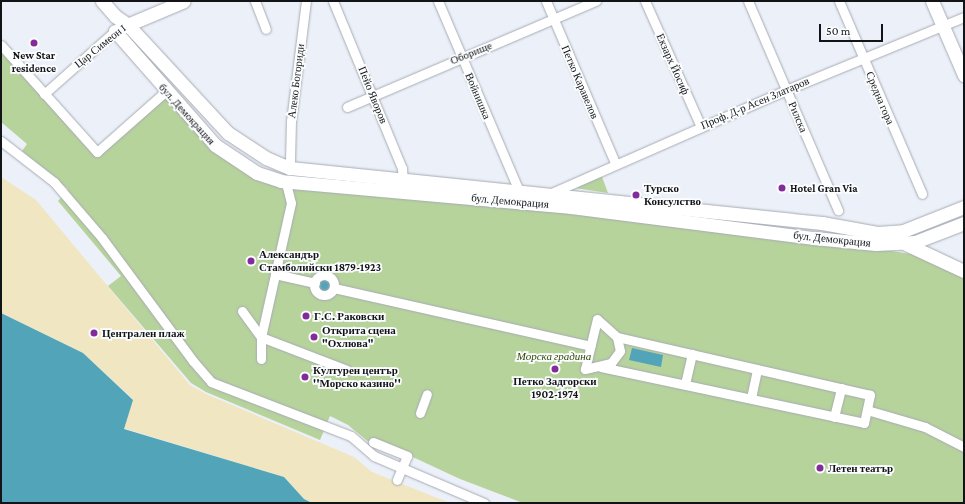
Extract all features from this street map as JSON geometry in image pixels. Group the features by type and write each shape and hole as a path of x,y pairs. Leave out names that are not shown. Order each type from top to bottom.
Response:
{"main road":[{"name":"бул. Демокрация","path":"102,1 115,16 127,24 228,133 266,158 290,168 403,185 814,238 906,244 926,240 963,225"},
{"name":"Цар Симеон I","path":"115,31 127,24 184,1"},
{"path":"932,1 964,75"},
{"path":"115,16 115,31"},
{"name":"бул. Демокрация","path":"115,31 166,91 215,145 257,173 288,182 403,185 519,191 822,223 877,233 903,231 964,207"},
{"path":"944,215 963,225"},
{"path":"906,244 964,270"}],"street":[{"path":"255,1 266,29"},
{"name":"Алеко Богориди","path":"290,162 291,121 306,1"},
{"name":"Пейо Яворов","path":"334,1 374,95 402,168 403,185"},
{"name":"Войнишка","path":"438,1 519,191"},
{"name":"Петко Каравелов","path":"546,1 615,163"},
{"name":"Оборище","path":"347,106 461,56 596,1"},
{"name":"Екзарх Йосиф","path":"645,1 701,127"},
{"name":"Рилска","path":"748,1 838,210"},
{"name":"Средна гора","path":"839,1 922,194"},
{"name":"Проф. Д-р Асен Златаров","path":"548,194 615,163 786,90 964,17"},
{"name":"Цар Симеон I","path":"44,94 115,31"},
{"path":"1,45 97,152 166,91"},
{"path":"1,140 54,182 102,238 193,361 211,382 351,436 374,456 484,503"},
{"path":"261,359 261,337 291,203 287,187"},
{"path":"275,274 315,283"},
{"path":"320,276 326,276 332,280 334,288 329,294 322,295 315,289 315,283 320,276"},
{"path":"334,288 591,346"},
{"path":"242,311 261,337 347,370"},
{"path":"601,367 618,356 621,347 617,337 597,319 585,369 601,367 864,423 870,395 617,337"},
{"path":"685,384 692,354"},
{"path":"750,398 757,370"},
{"path":"834,417 841,388"},
{"path":"420,413 426,398"},
{"path":"867,410 925,427 964,447"},
{"path":"373,442 407,456 397,480"}],"green space":[{"name":"Морска градина","path":"1,51 96,157 164,96 254,177 853,245 911,254 964,278 964,503 523,503 460,479 374,439 371,444 348,425 330,416 320,440 206,392 191,383 108,286 121,276 58,201 68,189 22,151 27,144 1,122"},
{"path":"601,174 608,193 575,188"}],"sand":[{"name":"Централен плаж","path":"1,177 36,200 190,385 206,394 354,457 372,472 450,503 312,503 304,499 284,477 123,428 133,399 83,353 1,313"}],"water":[{"path":"326,279 329,280 329,290 322,291 319,290 318,283 319,280"},
{"path":"1,313 83,353 133,400 124,429 284,477 304,499 312,503 1,503"},
{"path":"632,348 663,355 661,367 629,360"}],"place":[{"name":"New Star residence","path":"34,43"},
{"name":"Hotel Gran Via","path":"782,188"},
{"name":"Турско Консулство","path":"636,195"},
{"name":"Александър Стамболийски 1879-1923","path":"251,261"},
{"name":"Г.С. Раковски","path":"306,316"},
{"name":"Централен плаж","path":"94,333"},
{"name":"Открита сцена \"Охлюва\"","path":"314,337"},
{"name":"Петко Задгорски 1902-1974","path":"555,369"},
{"name":"Културен център ''Морско казино''","path":"305,377"},
{"name":"Летен театър","path":"820,468"}]}
